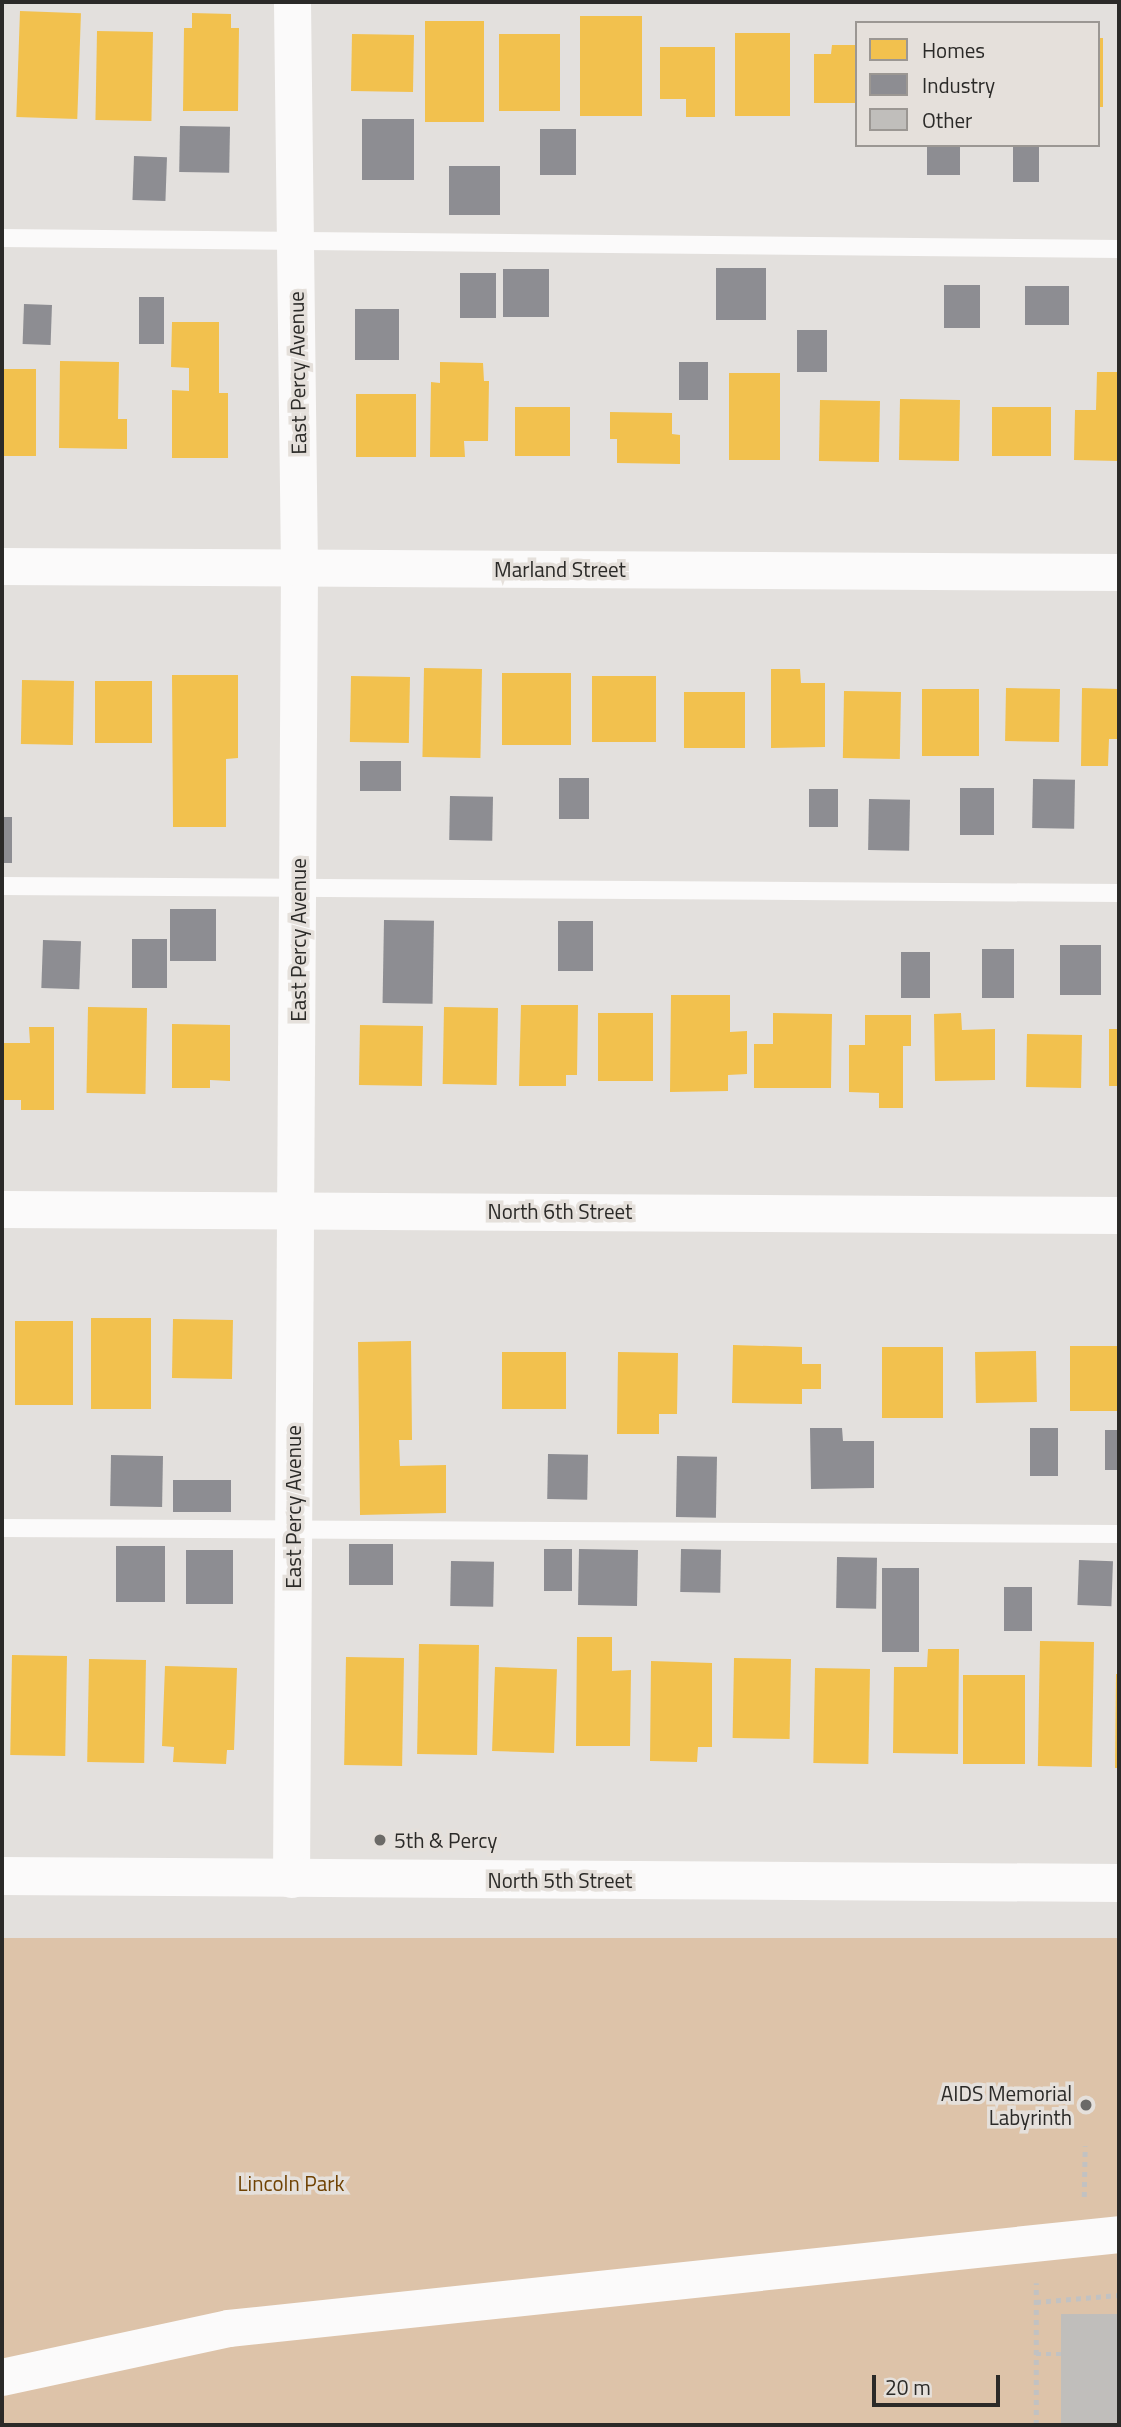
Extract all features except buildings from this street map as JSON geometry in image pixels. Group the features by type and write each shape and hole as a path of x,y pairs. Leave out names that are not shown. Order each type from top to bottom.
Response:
{"main road":[{"name":"North 5th Street","path":"2,1876 1119,1883"}],"street":[{"name":"East Percy Avenue","path":"291,1879 299,568 292,2"},
{"name":"Marland Street","path":"2,566 1119,572"},
{"name":"North 6th Street","path":"2,1209 1119,1215"},
{"path":"2,2378 228,2328 1119,2234"}],"lane":[{"path":"2,238 1119,249"},
{"path":"2,886 1119,892"},
{"path":"2,1528 1119,1534"}],"path":[{"path":"1084,2200 1086,2146"},
{"path":"1036,2278 1036,2425"},
{"path":"1036,2302 1119,2295"},
{"path":"1036,2354 1061,2354"}],"green space":[{"name":"Lincoln Park","path":"2,1938 1119,1938 1119,2425 2,2425"}],"place":[{"name":"5th & Percy","path":"380,1840"},
{"name":"AIDS Memorial Labyrinth","path":"1086,2105"}]}
